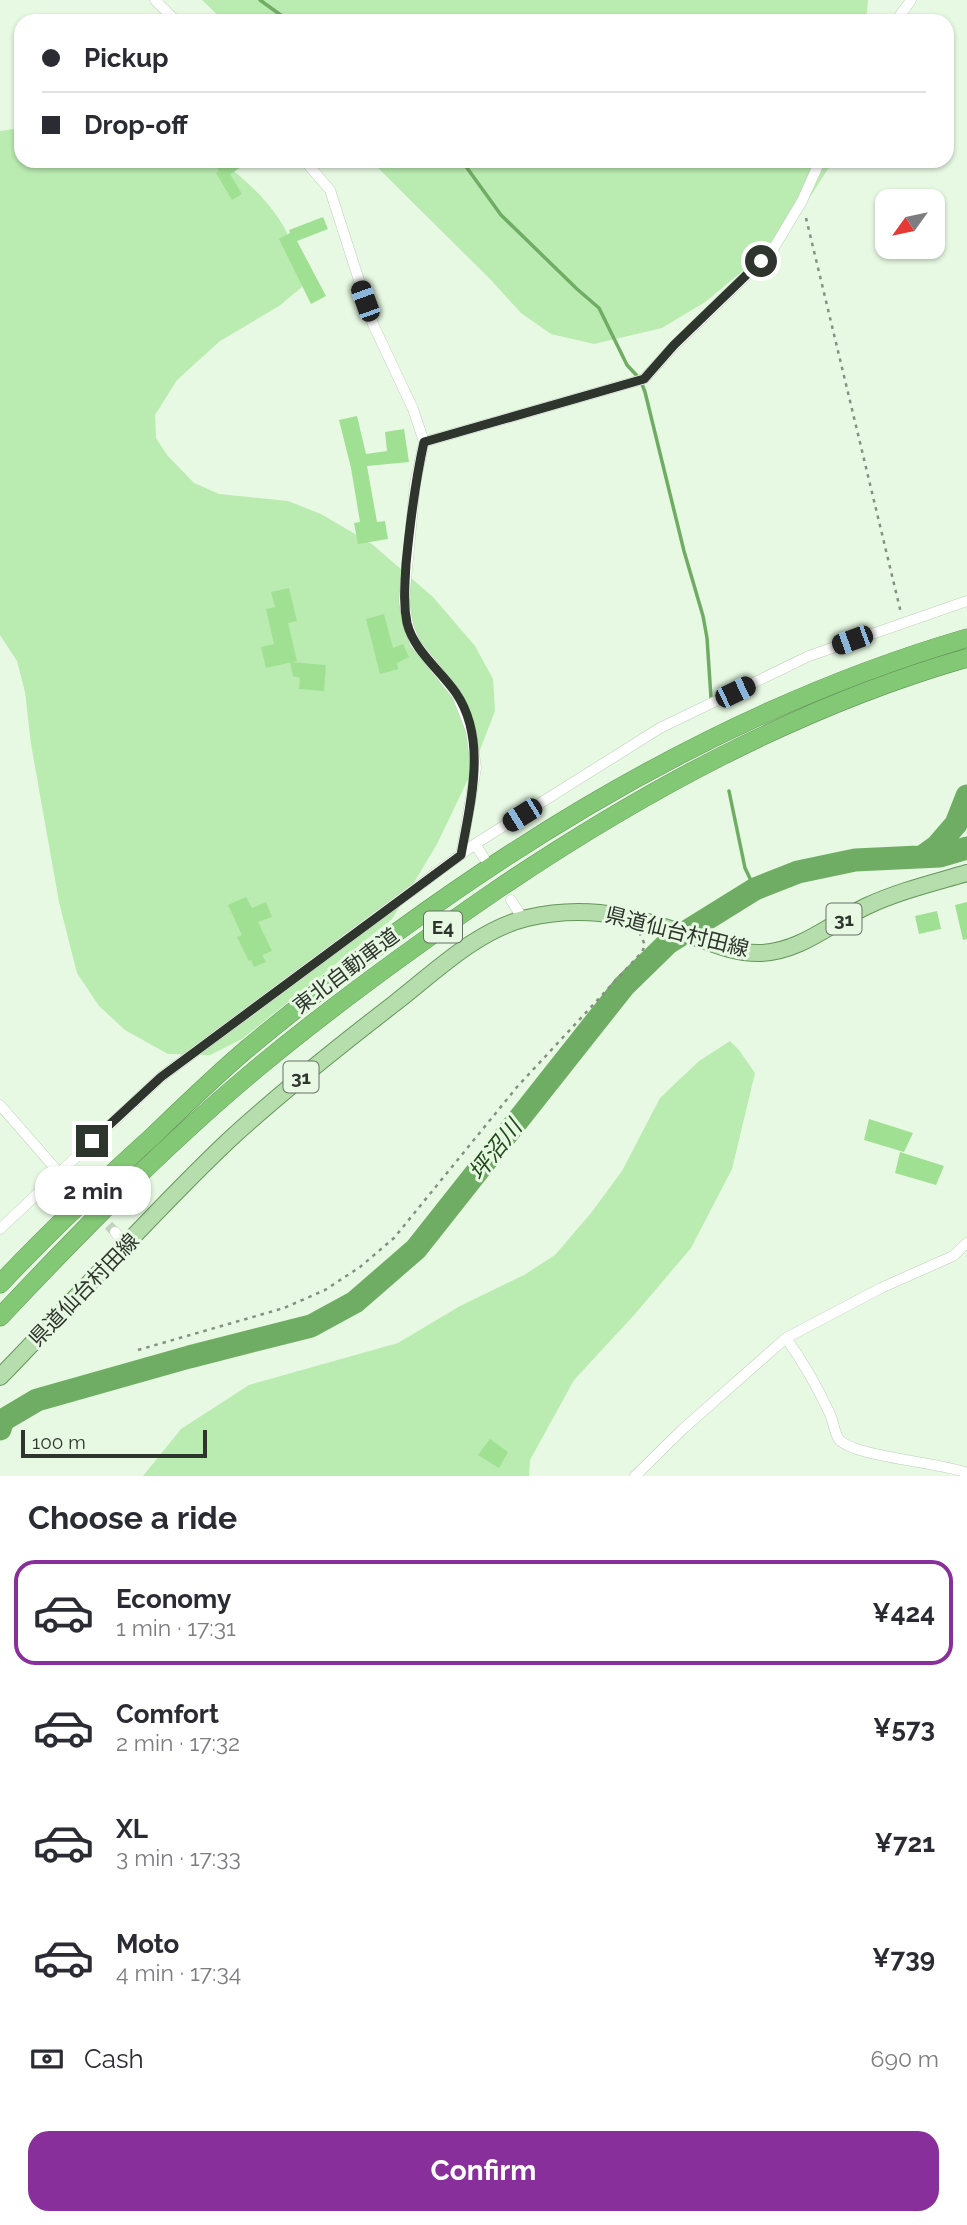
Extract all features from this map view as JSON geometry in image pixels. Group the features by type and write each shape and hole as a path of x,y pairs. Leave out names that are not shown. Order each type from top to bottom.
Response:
{"highway":[{"name":"東北自動車道","path":"0,1284 79,1203 238,1057 309,999 452,894 612,791 735,727 879,666 967,638"},
{"name":"東北自動車道","path":"0,1317 106,1207 260,1067 449,922 593,828 680,778 817,711 902,678 967,658"}],"main road":[{"name":"県道仙台村田線","path":"0,1377 228,1142 308,1072 474,942 523,919 590,910 672,929 721,948 761,953 802,944 870,905 902,892 967,873"}],"street":[{"path":"155,0 169,14"},
{"path":"311,168 330,190 373,324 413,409 424,442 415,484 404,601 408,625 415,643 457,695 471,732 476,768 461,855"},
{"path":"424,442 640,381 772,251 802,201 817,168"},
{"path":"0,1229 161,1077 475,845 660,728 809,656 967,601"},
{"path":"475,845 484,858"},
{"path":"511,900 523,919"},
{"path":"0,1105 67,1182"},
{"path":"115,1232 127,1245"},
{"path":"635,1476 684,1428 786,1338 881,1288 953,1256 967,1243"},
{"path":"786,1338 806,1367 831,1416 838,1437 845,1445 872,1453 950,1466 967,1473"}],"path":[{"path":"802,201 903,622"},
{"path":"138,1350 284,1308 325,1290 360,1267 394,1238 517,1087 642,951 645,945 642,935 635,931"}],"green space":[{"path":"202,0 868,0 867,14 217,14"},
{"path":"14,129 14,168 230,168 266,201 277,215 293,247 302,287 279,306 220,341 177,380 155,415 156,438 167,455 194,483 219,494 288,501 321,514 372,544 433,597 475,646 493,679 495,711 471,773 437,844 392,919 242,1039 210,1055 168,1054 125,1030 99,1006 77,973 59,902 31,744 25,692 17,661 0,635 0,131"},
{"path":"378,168 829,168 803,208 750,265 705,302 662,328 594,344 551,334 521,313"},
{"path":"730,1041 755,1073 732,1169 691,1248 574,1380 530,1460 529,1476 143,1476 181,1429 249,1385 398,1343 460,1306 524,1275 555,1255 622,1171 660,1098 699,1061"}],"building":[{"path":"217,168 240,168 230,174 242,194 232,200 216,173 219,171"},
{"path":"323,217 328,229 297,241 326,296 311,304 279,239 290,233 289,230"},
{"path":"357,416 366,454 387,451 385,432 404,429 409,462 367,466 377,522 385,521 388,539 358,544 354,523 360,522 339,420"},
{"path":"289,588 297,621 288,623 297,661 266,668 261,647 274,644 266,609 275,607 271,592"},
{"path":"384,614 393,648 403,644 409,657 397,663 398,669 380,674 366,619"},
{"path":"290,662 326,665 324,691 299,689 300,678 293,676"},
{"path":"246,897 252,908 266,902 272,917 258,922 272,951 262,955 266,962 254,967 237,937 242,935 228,905"},
{"path":"967,902 967,939 963,940 955,905"},
{"path":"937,911 941,929 919,934 915,916"},
{"path":"869,1119 913,1133 904,1152 864,1140"},
{"path":"900,1152 944,1166 936,1185 895,1173"},
{"path":"490,1439 508,1452 499,1468 478,1455"}],"waterway":[{"path":"260,0 279,14"},
{"path":"467,168 501,215 599,308 627,365 640,379 703,616 711,698"},
{"path":"729,791 745,868 755,889"},
{"path":"923,856 937,846 956,824 967,796"},
{"name":"坪沼川","path":"0,1429 3,1420 37,1400 311,1326 355,1302 416,1249 624,986 668,943 755,889 798,872 855,860 940,856 967,848"},
{"name":"坪沼川","path":"0,1416 3,1420"}],"tunnel":[{"path":"67,1182 115,1232"}],"route":[{"path":"92,1141 161,1077 461,855 476,768 471,732 457,695 415,643 408,625 404,601 415,484 424,442 644,379 674,345 761,261"}]}
